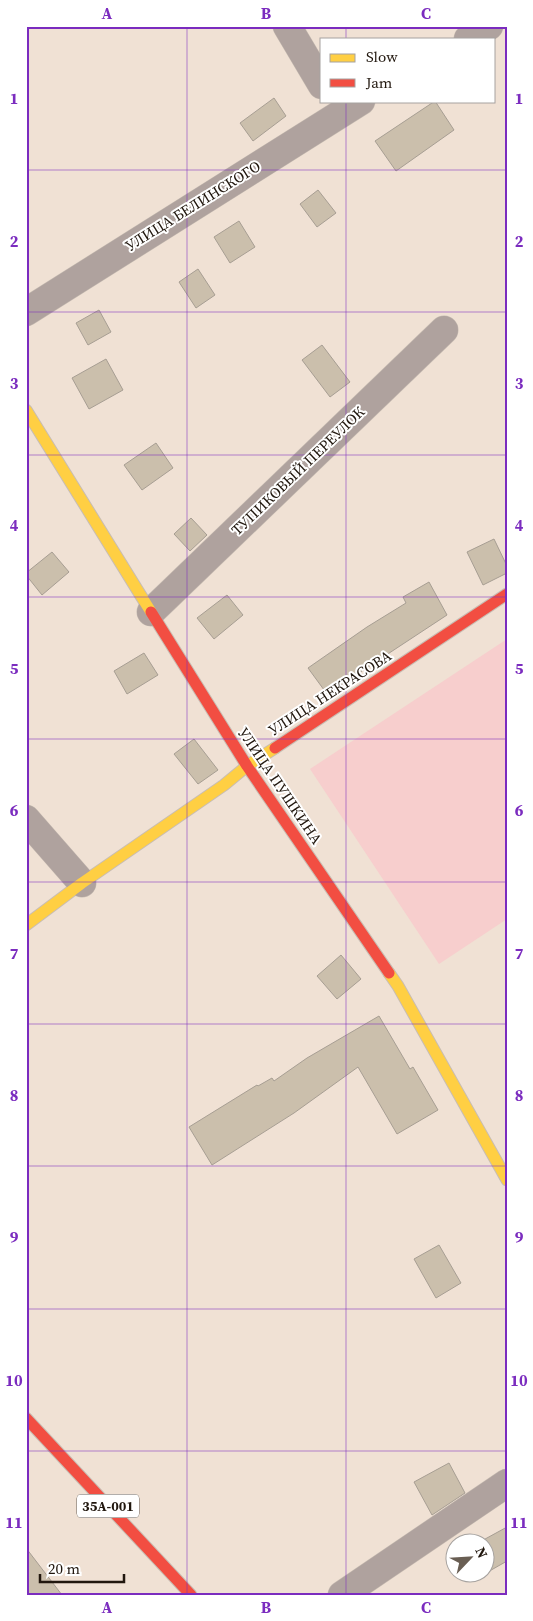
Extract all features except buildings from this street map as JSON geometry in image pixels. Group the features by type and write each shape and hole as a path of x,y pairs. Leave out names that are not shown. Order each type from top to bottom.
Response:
{"street":[{"path":"287,26 320,82"},
{"path":"470,38 489,26"},
{"name":"УЛИЦА БЕЛИНСКОГО","path":"26,312 344,105"},
{"name":"ТУПИКОВЫЙ ПЕРЕУЛОК","path":"152,612 444,330"},
{"name":"УЛИЦА ПУШКИНА","path":"26,410 247,766 398,986 507,1180"},
{"name":"УЛИЦА НЕКРАСОВА","path":"26,925 82,883 224,785 247,766 507,594"},
{"path":"26,819 82,883"},
{"name":"35А-001","path":"26,1418 191,1595"},
{"path":"342,1595 507,1484"}],"shaded area":[{"path":"507,639 507,919 439,964 310,769"}],"traffic: slow":[{"path":"26,410 151,612"},
{"path":"26,925 82,883 275,748"},
{"path":"389,973 507,1180"}],"traffic: jam":[{"path":"275,748 507,594"},
{"path":"151,612 247,766 389,973"},
{"path":"26,1418 191,1595"}]}
